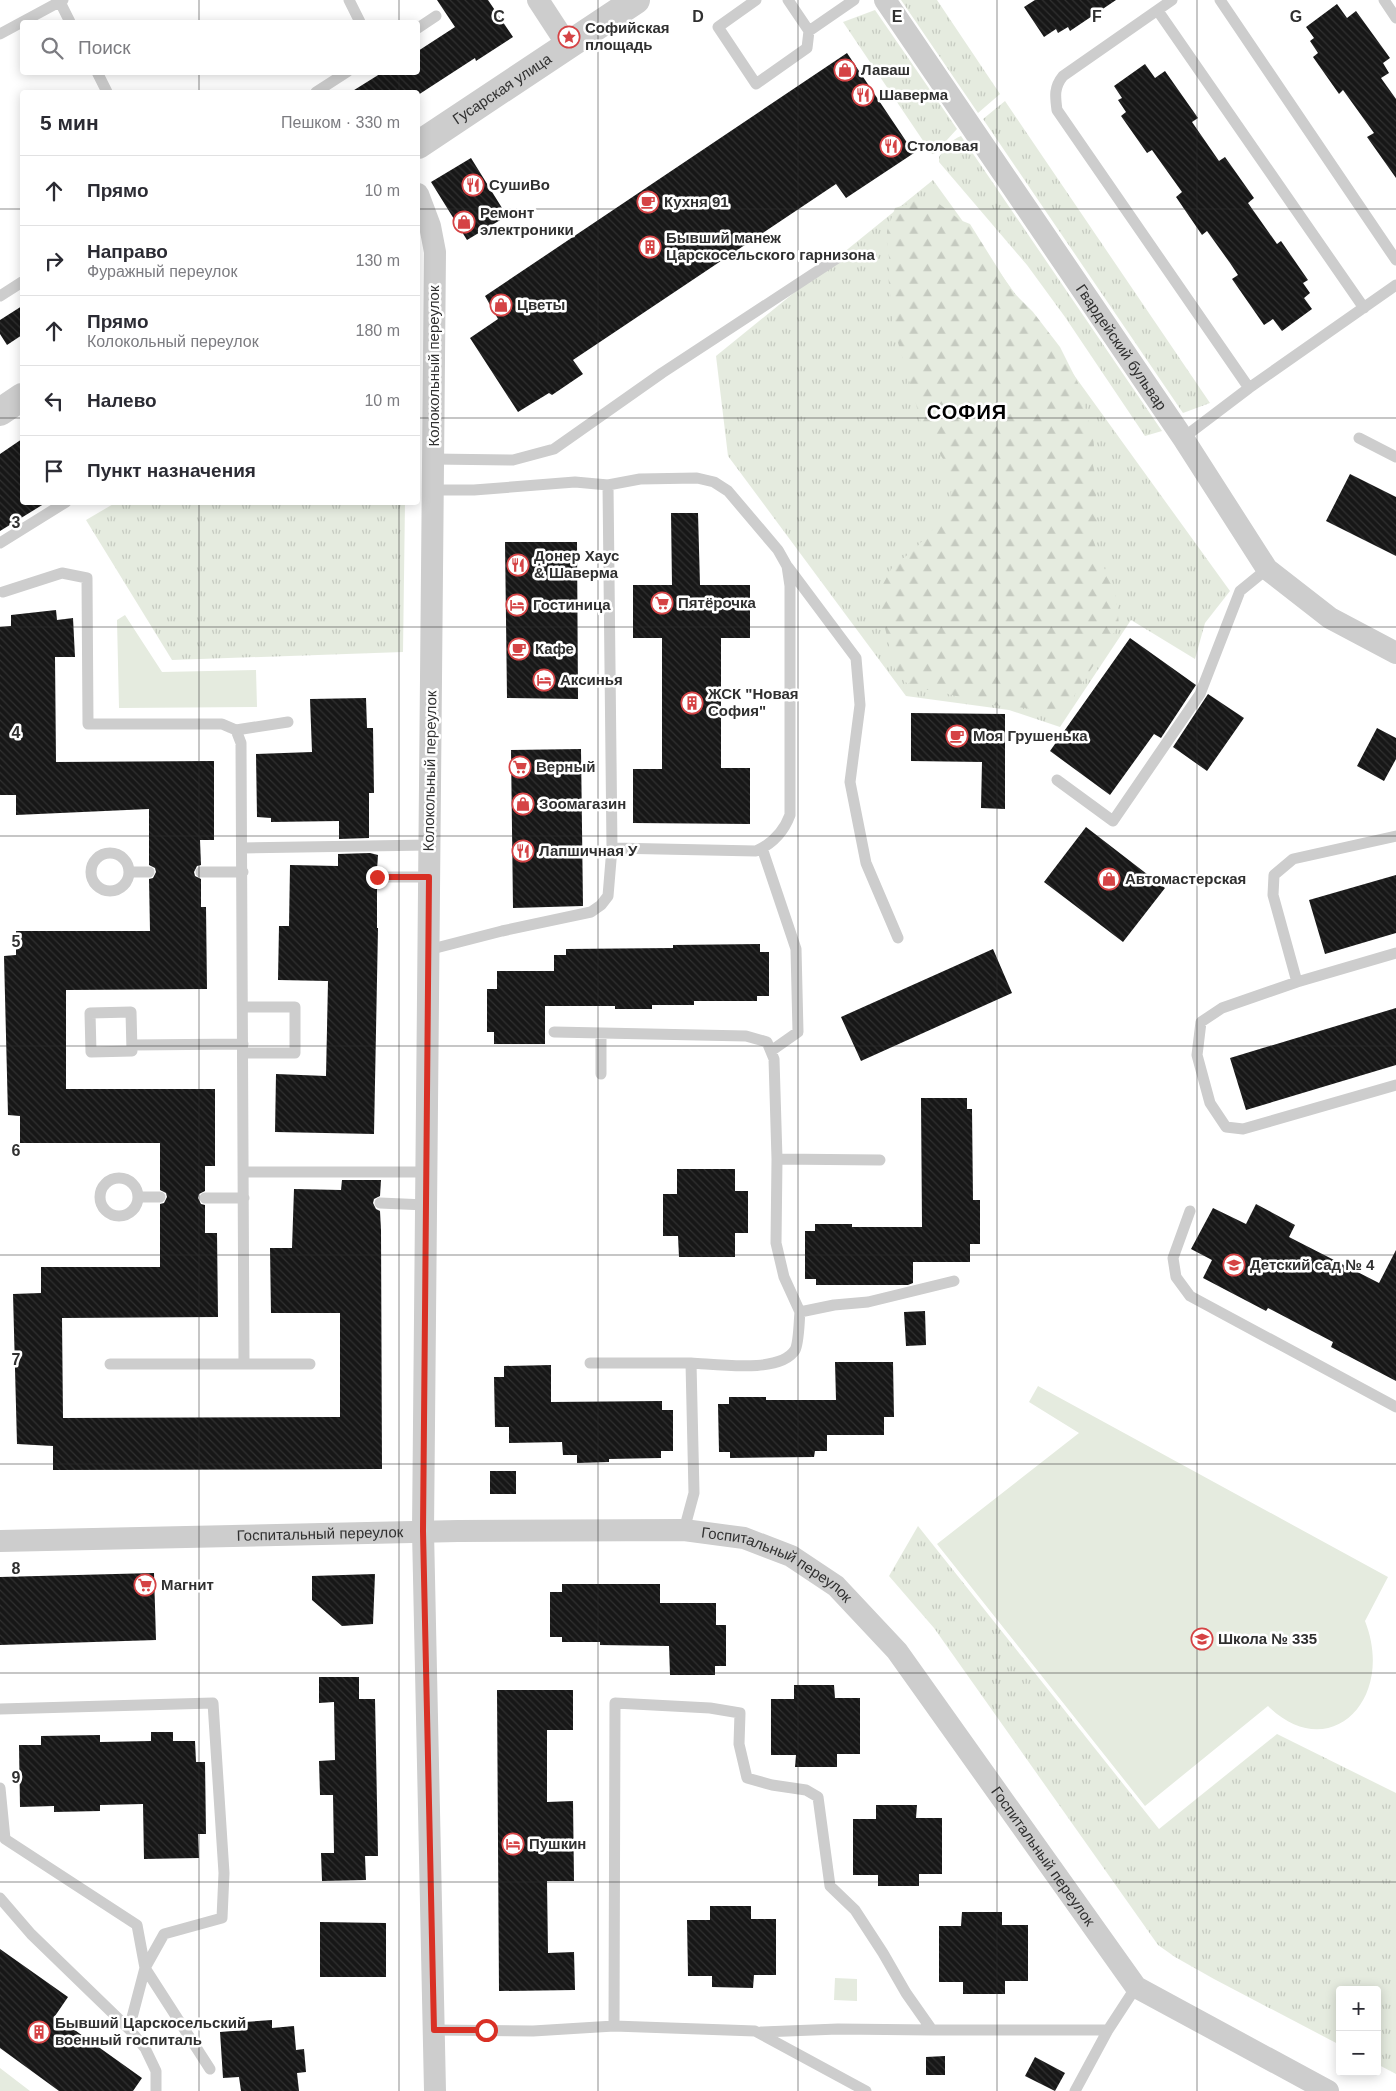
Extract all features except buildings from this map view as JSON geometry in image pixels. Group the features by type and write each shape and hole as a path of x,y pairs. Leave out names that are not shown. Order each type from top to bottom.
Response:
{"street":[{"path":"538,0 568,46"},
{"name":"Гусарская улица","path":"420,143 636,0"},
{"name":"Гвардейский бульвар","path":"885,0 1183,438 1266,569 1330,618 1396,653"},
{"name":"Колокольный переулок","path":"420,199 430,226 435,252 429,409 433,458 423,1531 435,2091"},
{"path":"0,412 20,398"},
{"name":"Госпитальный переулок","path":"0,1541 423,1531 684,1530 744,1538 791,1556 836,1586 897,1651 1136,1987 1328,2091"}],"lane":[{"path":"349,0 359,20"},
{"path":"756,0 718,27 756,84 807,48 809,31 788,0"},
{"path":"809,31 854,0"},
{"path":"1172,0 1063,76 1056,84 1054,96 1057,110 1249,388"},
{"path":"1220,0 1396,260"},
{"path":"1384,0 1396,18"},
{"path":"25,20 60,1 69,20"},
{"path":"1158,11 1364,308"},
{"path":"420,27 436,16"},
{"path":"0,34 20,23"},
{"path":"98,75 106,90"},
{"path":"319,90 343,75"},
{"path":"433,458 513,460 554,449 662,374 839,257"},
{"path":"0,296 20,283"},
{"path":"1183,438 1249,388 1396,285"},
{"path":"1359,438 1396,456"},
{"path":"432,490 474,490 575,482 608,485 640,479 697,478 714,482 728,491 778,550 787,566 856,658 860,705 850,782 866,863 898,938"},
{"path":"428,950 591,912 601,905 608,896 612,848 608,485"},
{"path":"0,543 61,505"},
{"path":"612,848 756,851 786,827 790,815 790,586 787,566"},
{"path":"1057,780 1113,821 1200,694 1240,590 1266,569"},
{"path":"3,592 62,573 88,578 88,724 222,724 236,730 288,722"},
{"path":"236,730 241,743 243,848 244,1364"},
{"path":"1297,982 1273,895 1274,875 1293,859 1396,836"},
{"path":"243,848 429,845"},
{"path":"762,848 796,949 798,1032 771,1051"},
{"path":"130,872 149,872"},
{"path":"201,872 243,872"},
{"path":"377,877 429,877"},
{"path":"1396,953 1297,982 1222,1008 1201,1022 1197,1055 1210,1104 1226,1127 1243,1129 1396,1085"},
{"path":"132,1045 243,1048 295,1053 295,1007 243,1007"},
{"path":"131,1012 132,1045 132,1051 91,1052 90,1013 131,1012"},
{"path":"554,1032 746,1036 767,1042 774,1060 777,1159 776,1243 784,1277 800,1312 795,1349 785,1360 766,1366 590,1362"},
{"path":"601,1033 601,1074"},
{"path":"777,1159 880,1160"},
{"path":"244,1172 426,1172"},
{"path":"138,1197 160,1197"},
{"path":"205,1198 244,1198"},
{"path":"380,1203 426,1205"},
{"path":"1190,1211 1173,1258 1176,1277 1190,1296 1396,1407"},
{"path":"800,1312 834,1305 868,1302 954,1281"},
{"path":"684,1530 694,1493 691,1363"},
{"path":"110,1364 310,1364"},
{"path":"0,1709 213,1703 224,1872 222,1918 164,1934 145,1968 128,2029"},
{"path":"614,2026 615,1703 710,1708 740,1713 739,1744 747,1778 772,1786 806,1790 818,1797 830,1886 854,1910 883,1953 906,1993 932,2030"},
{"path":"0,1788 5,1839 137,1925 145,1968 210,2069"},
{"path":"0,1898 31,1934 145,2048 156,2071 156,2091"},
{"path":"1075,2091 1108,2030 1136,1987"},
{"path":"434,2030 533,2031 614,2026 749,2030 759,2032 838,2029 1108,2030"},
{"path":"759,2032 866,2091"}],"green space":[{"path":"901,0 937,0 1000,94 978,113"},
{"path":"875,10 957,129 934,154 932,154 843,22"},
{"path":"1005,101 1210,403 1183,413 983,119"},
{"path":"961,136 1162,431 1145,436 1065,317 1027,265 939,162 939,157 946,148 954,139"},
{"path":"933,180 1230,591 1205,623 1195,659 1131,620 1060,727 1009,710 906,696 728,456 716,356"},
{"path":"919,198 938,203 960,220 970,224 1012,291 1033,312 1060,347 1078,383 1093,437 1094,446 1091,456 1095,474 1097,522 1092,528 1092,537 1116,596 1119,625 1069,704 1058,711 1042,714 1026,708 992,705 948,694 940,690 922,690 905,682 895,670 879,600 881,588 893,566 914,550 946,515 952,488 943,459 922,425 894,329 888,275 890,265 887,231 895,208 911,203"},
{"path":"112,505 405,505 403,652 172,660 86,520"},
{"path":"125,615 162,672 256,670 257,707 119,708 117,620"},
{"name":"Школа № 335","path":"1038,1386 1388,1577 1365,1621 1372,1650 1371,1676 1364,1698 1351,1716 1334,1726 1313,1729 1291,1723 1268,1706 1145,1806 937,1544 1079,1433 1029,1402"},
{"path":"918,1526 1159,1829 1277,1734 1396,1793 1396,2074 1381,2066 1381,1986 1336,1986 1336,2043 1214,1979 1158,1945 934,1628 889,1576"},
{"path":"835,1978 857,1979 857,2001 834,2000"},
{"path":"0,2068 30,2091 0,2091"}],"place":[{"name":"Софийская площадь","path":"569,37"},
{"name":"Лаваш","path":"845,70"},
{"name":"Шаверма","path":"863,95"},
{"name":"Столовая","path":"891,146"},
{"name":"СушиВо","path":"473,185"},
{"name":"Кухня 91","path":"648,202"},
{"name":"Ремонт электроники","path":"464,222"},
{"name":"Бывший манеж Царскосельского гарнизона","path":"650,247"},
{"name":"Цветы","path":"501,305"},
{"name":"Донер Хаус & Шаверма","path":"518,565"},
{"name":"Пятёрочка","path":"662,603"},
{"name":"Гостиница","path":"517,605"},
{"name":"Кафе","path":"519,649"},
{"name":"Аксинья","path":"544,680"},
{"name":"ЖСК \"Новая София\"","path":"692,703"},
{"name":"Моя Грушенька","path":"957,736"},
{"name":"Верный","path":"520,767"},
{"name":"Зоомагазин","path":"523,804"},
{"name":"Лапшичная У","path":"523,851"},
{"name":"Автомастерская","path":"1109,879"},
{"name":"Детский сад № 4","path":"1234,1265"},
{"name":"Магнит","path":"145,1585"},
{"name":"Школа № 335","path":"1202,1639"},
{"name":"Пушкин","path":"513,1844"},
{"name":"Бывший Царскосельский военный госпиталь","path":"39,2032"}],"district":[{"name":"СОФИЯ","path":"967,412"}],"route":[{"path":"377,877 429,877 423,1531 434,2030 486,2030"}]}
